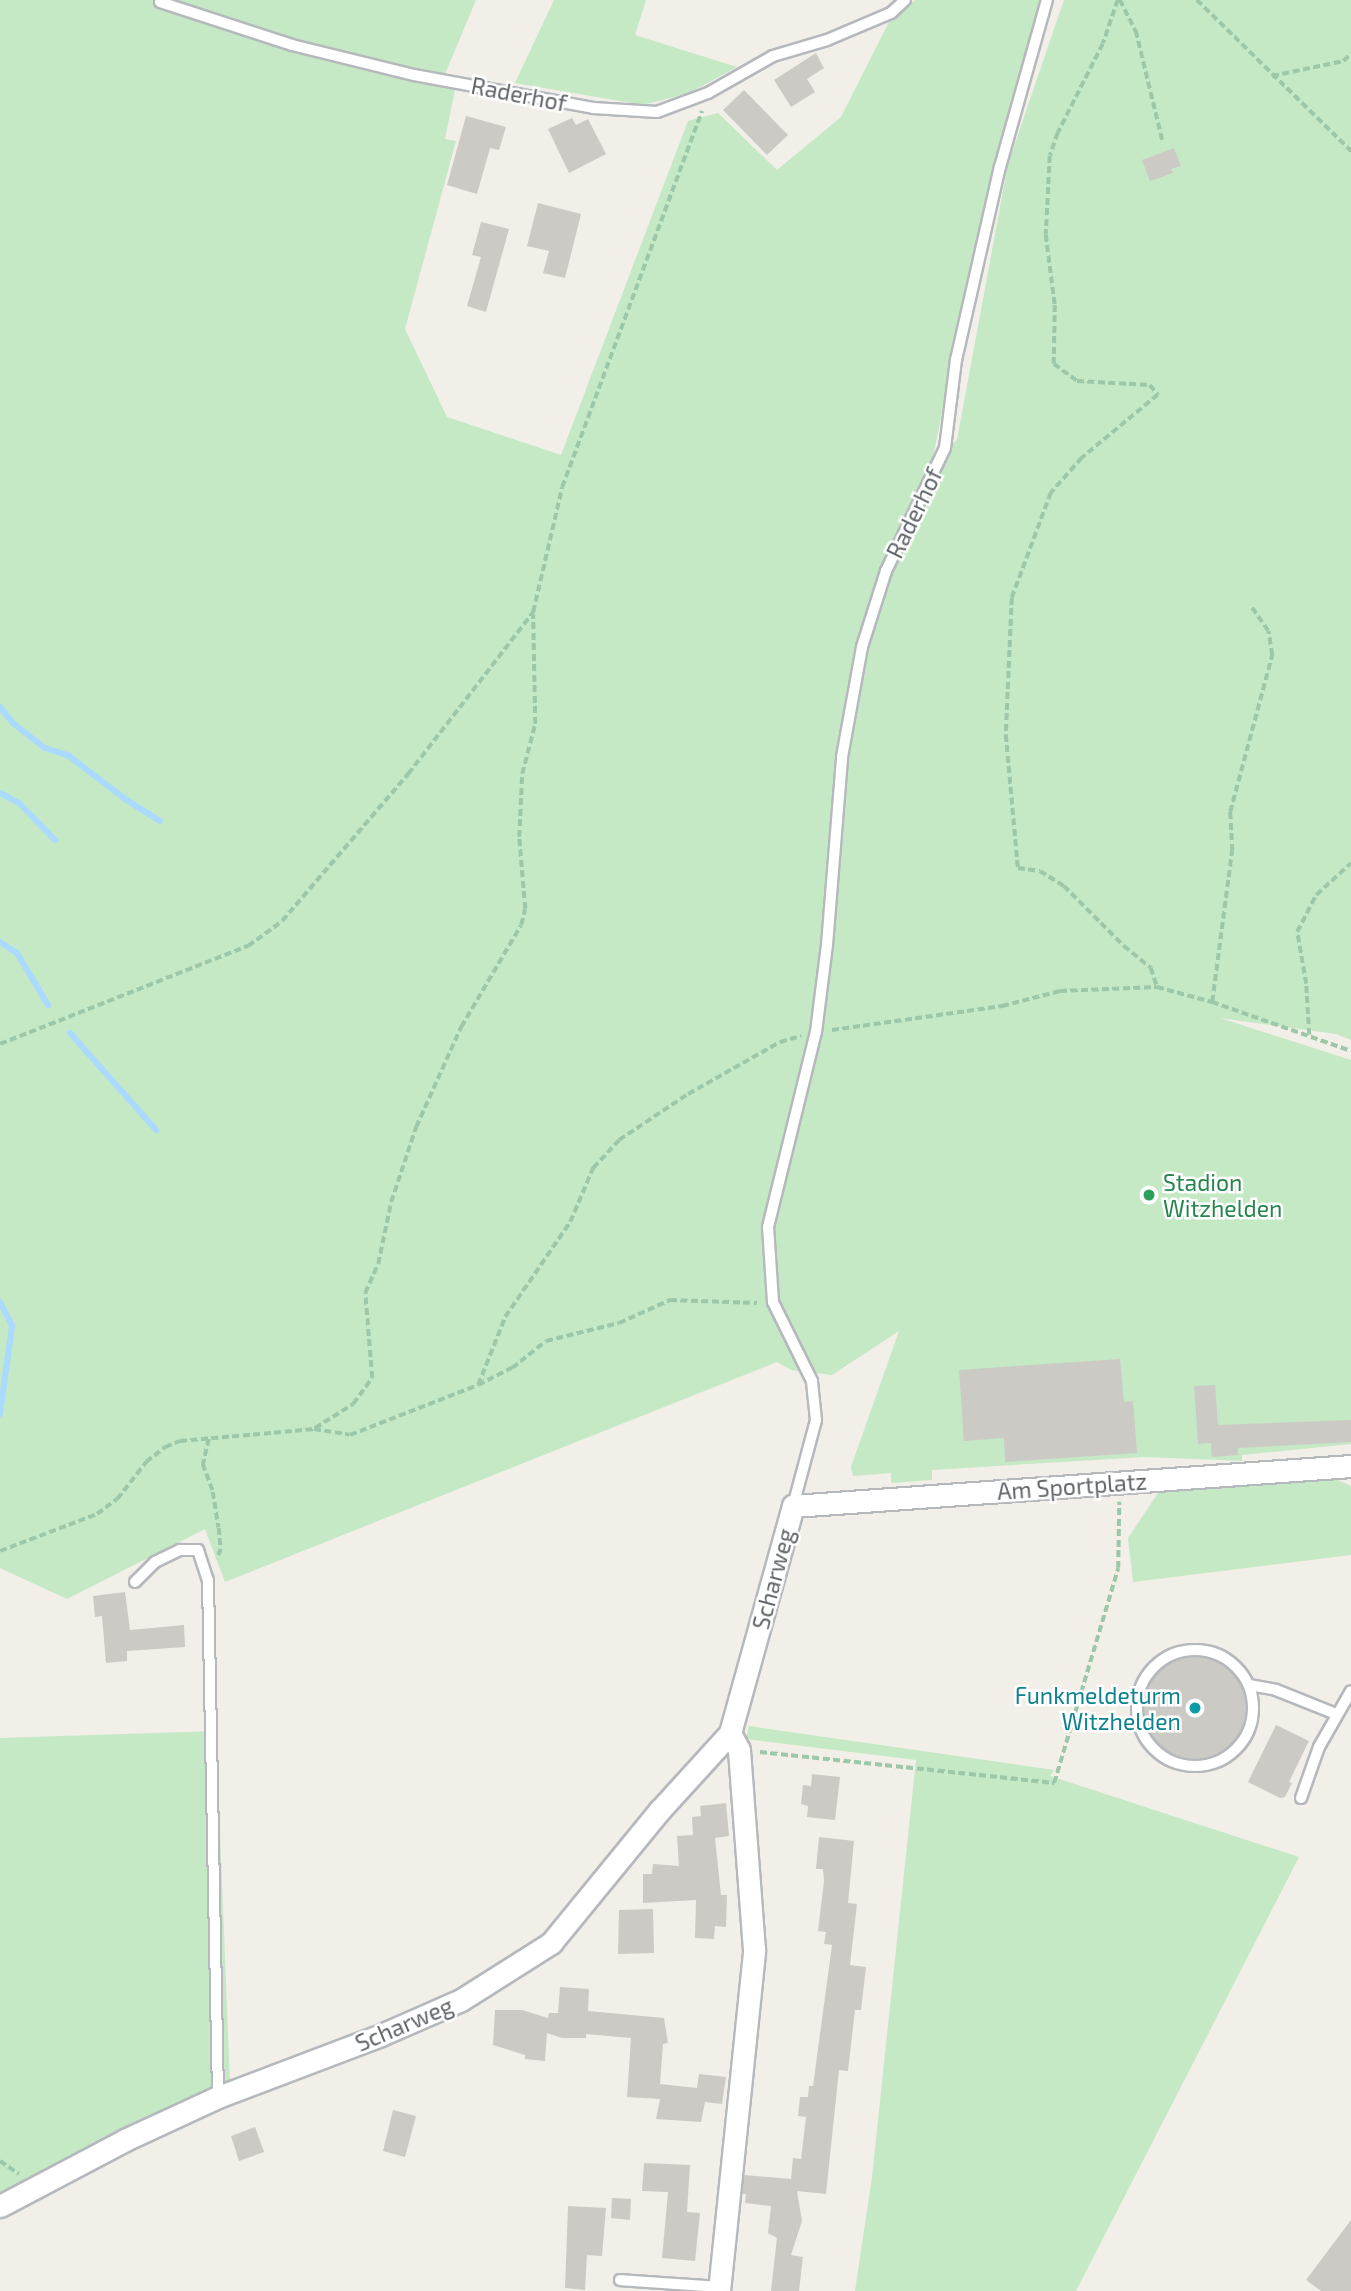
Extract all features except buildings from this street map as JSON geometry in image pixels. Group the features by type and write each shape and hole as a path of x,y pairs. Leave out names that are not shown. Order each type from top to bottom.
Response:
{"street":[{"name":"Am Sportplatz","path":"793,1506 1351,1466"},
{"name":"Scharweg","path":"719,2289 754,1950 735,1742 793,1506"},
{"name":"Scharweg","path":"0,2206 125,2140 218,2097 381,2035 461,2000 551,1943 660,1810 735,1742"}],"lane":[{"name":"Raderhof","path":"160,2 292,46 414,75 593,108 657,112 708,93 773,56 827,40 891,13 905,0"},
{"name":"Raderhof","path":"773,1302 768,1227 816,1032 827,945 842,757 862,647 886,571 945,448 956,360 1000,167 1047,0"},
{"path":"773,1302 812,1381 816,1420 793,1506"},
{"path":"135,1582 155,1562 180,1550 198,1550 205,1562 209,1594 218,2097"},
{"path":"1249,1685 1253,1713 1247,1733 1236,1750 1211,1764 1184,1765 1170,1761 1148,1743 1141,1731 1137,1704 1145,1677 1166,1658 1179,1652 1206,1651 1220,1656 1232,1663 1249,1685 1276,1690 1336,1714"},
{"path":"1301,1798 1319,1747 1351,1691"},
{"name":"Scharweg","path":"620,2280 719,2289"}],"path":[{"path":"1119,0 1103,44 1058,133 1050,156 1046,235 1055,305 1054,365 1077,382 1150,385 1158,395 1108,435 1051,493 1012,598 1006,735 1018,868 1040,871 1064,886 1124,946 1151,968 1157,987"},
{"path":"1119,0 1136,31 1163,143"},
{"path":"1197,0 1351,151"},
{"path":"1272,76 1343,61 1351,54"},
{"path":"314,1429 353,1404 372,1378 365,1293 378,1264 391,1202 416,1127 461,1027 521,925 525,909 519,836 522,774 536,724 533,612 562,487 708,93"},
{"path":"1212,1002 1232,851 1230,812 1272,654 1268,631 1251,607"},
{"path":"0,1044 248,946 282,921 408,774 533,612"},
{"path":"1309,1035 1306,984 1297,932 1316,895 1351,863"},
{"path":"478,1385 505,1317 570,1222 593,1168 619,1140 688,1094 780,1042 816,1032 1002,1006 1060,991 1157,987 1212,1002 1351,1051"},
{"path":"0,1550 97,1514 117,1499 146,1462 164,1447 180,1441 314,1429 350,1435 478,1385 512,1368 546,1341 619,1323 670,1300 773,1302"},
{"path":"205,1562 216,1560 221,1549 213,1492 203,1464 209,1440"},
{"path":"735,1742 1054,1783 1118,1568 1120,1482"}],"green space":[{"path":"0,0 476,0 440,86 455,90 445,139 456,141 405,329 447,417 561,455 688,121 718,113 777,170 841,117 891,18 915,0 1041,0 986,195 933,457 957,440 1008,164 1064,0 1351,0 1351,1040 1336,1034 1220,1018 1351,1060 1351,1444 1242,1455 1242,1461 1145,1457 932,1470 932,1480 891,1483 891,1473 853,1476 851,1467 899,1331 832,1375 791,1370 777,1362 225,1582 205,1529 67,1599 0,1568"},
{"path":"554,0 646,0 635,35 737,67 689,93 643,105 515,83"},
{"path":"1329,1476 1351,1486 1351,1555 1133,1582 1128,1538 1162,1487"},
{"path":"749,1726 1054,1770 1050,1776 1299,1857 1076,2291 855,2291 872,2177 916,1760 746,1739"},
{"path":"216,1731 230,2084 0,2194 0,1738"}],"waterway":[{"path":"0,707 14,724 45,748 69,756 125,799 160,821"},
{"path":"0,793 19,803 55,840"},
{"path":"0,942 17,953 48,1005"},
{"path":"70,1033 156,1130"},
{"path":"0,1302 12,1326 0,1414"}],"place":[{"name":"Stadion Witzhelden","path":"1149,1195"},
{"name":"Funkmeldeturm Witzhelden","path":"1195,1708"}]}
